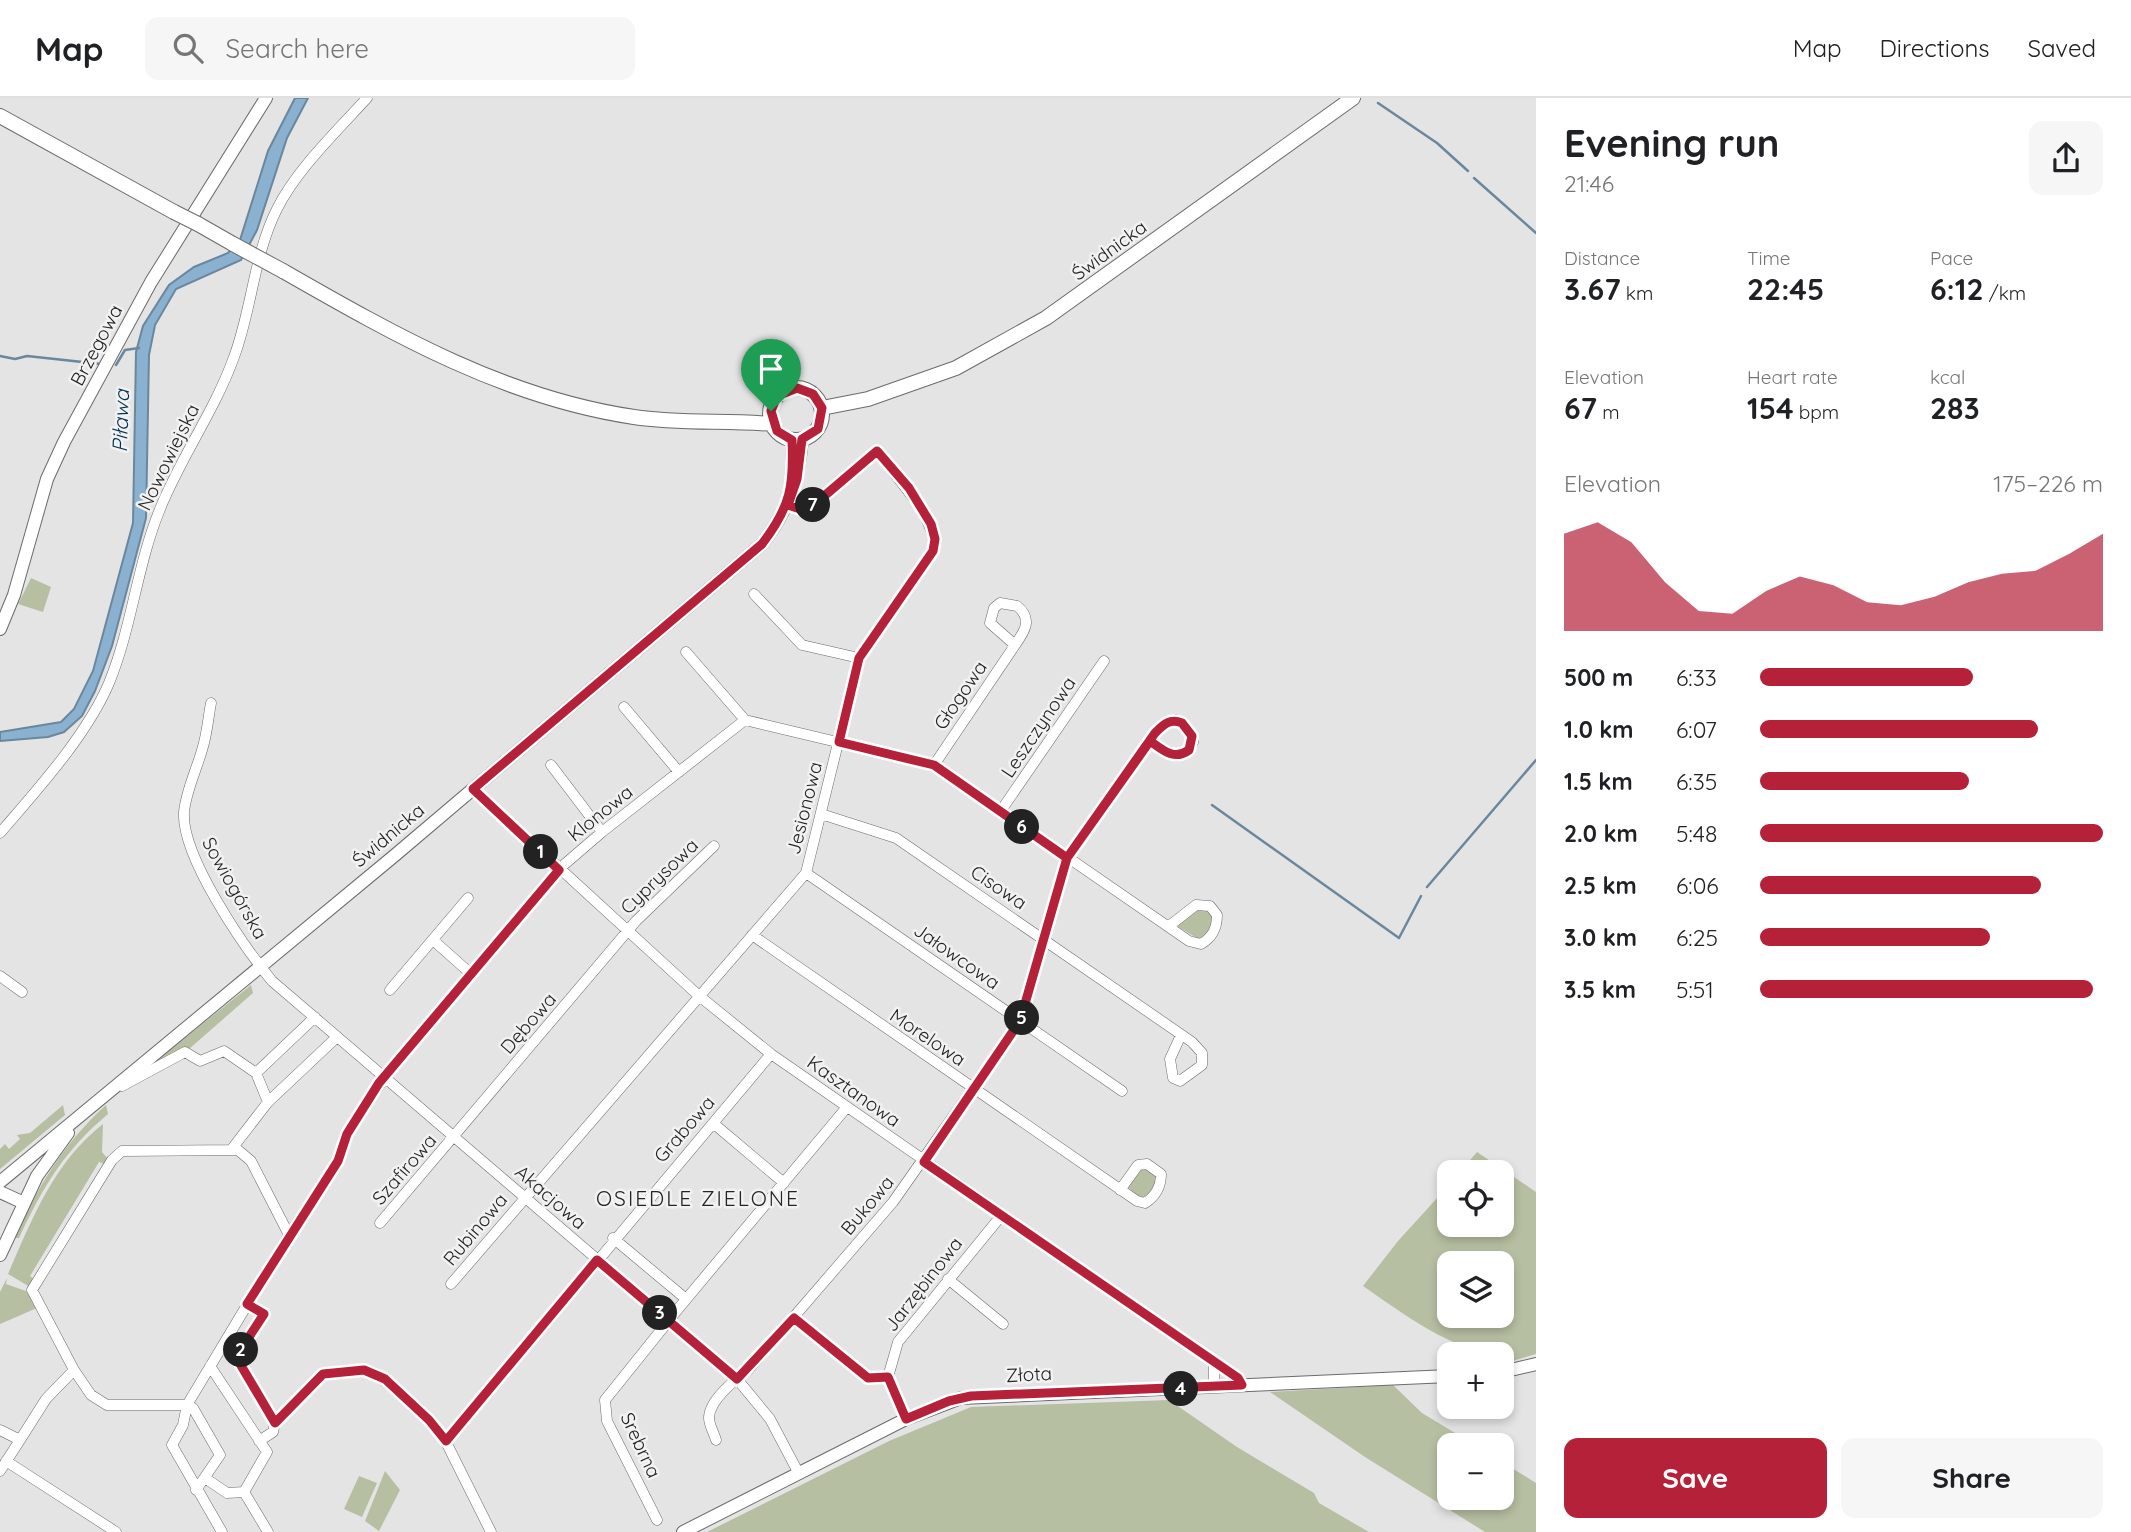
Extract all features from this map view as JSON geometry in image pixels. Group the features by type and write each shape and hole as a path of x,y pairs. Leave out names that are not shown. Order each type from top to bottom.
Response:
{"main road":[{"name":"Świdnicka","path":"822,413 956,368 1046,318 1353,98"},
{"path":"0,116 424,349 500,383 616,414 677,421 771,417"},
{"path":"797,388 813,394 822,413 818,429 797,440 777,431 771,417 777,396 797,388"}],"street":[{"name":"Brzegowa","path":"0,629 14,595 47,479 64,442 100,381 151,282 266,98"},
{"name":"Nowowiejska","path":"0,833 71,743 98,705 110,680 159,510 233,360 264,242 276,209 296,180 367,98"},
{"name":"Świdnicka","path":"0,1182 115,1090 762,544 788,505 793,488 797,440"},
{"name":"Jesionowa","path":"525,1197 806,873 859,658 928,561 935,539 931,524 909,488 877,451 816,503 800,509 788,505"},
{"path":"754,594 802,645 859,658"},
{"name":"Głogowa","path":"934,765 1016,645"},
{"path":"686,652 745,720 934,765 1188,940 1202,944 1214,932 1217,915 1215,909 1196,905 1169,926"},
{"name":"Leszczynowa","path":"1000,812 1104,661"},
{"name":"Sowiogórska","path":"211,703 205,741 187,796 184,826 188,843 218,900 260,966"},
{"path":"624,707 679,772"},
{"name":"Klonowa","path":"222,1532 172,1445 183,1425 187,1405 289,1235 338,1161 347,1134 384,1077 559,870 602,832 745,720"},
{"name":"Bukowa","path":"716,1440 709,1420 710,1412 794,1318 924,1162 1020,1021 1067,858 1150,741"},
{"path":"551,765 602,832"},
{"name":"Kasztanowa","path":"473,789 698,995 771,1054 1238,1378 1242,1385"},
{"name":"Cisowa","path":"821,814 896,838 1045,940 1181,1035 1198,1047 1204,1059 1199,1069 1180,1081 1173,1078 1169,1066 1181,1035"},
{"name":"Cyprysowa","path":"628,931 714,846"},
{"name":"Jałowcowa","path":"806,873 1122,1091"},
{"path":"390,990 468,898"},
{"name":"Dębowa","path":"454,1137 628,931"},
{"name":"Morelowa","path":"752,935 1120,1190 1145,1203 1158,1191 1161,1174 1147,1164 1138,1165 1120,1190"},
{"path":"433,941 470,973"},
{"name":"Akacjowa","path":"260,966 272,981 737,1379 770,1419 798,1472"},
{"path":"0,976 22,992"},
{"path":"256,1073 315,1017"},
{"path":"231,1150 268,1102 337,1037"},
{"path":"115,1090 186,1052 200,1062 223,1051 256,1073 268,1102"},
{"name":"Grabowa","path":"446,1441 613,1238 771,1054"},
{"name":"Srebrna","path":"657,1520 607,1421 606,1400 686,1299 847,1107"},
{"path":"0,1255 37,1176 82,1117"},
{"path":"713,1123 784,1183"},
{"name":"Szafirowa","path":"380,1223 454,1137"},
{"path":"196,1490 220,1455 193,1408 187,1405 107,1405 91,1395 74,1370 32,1290 112,1160 122,1152 239,1150 251,1161 289,1235"},
{"path":"0,1192 24,1203"},
{"name":"Rubinowa","path":"451,1284 525,1197"},
{"name":"Jarzębinowa","path":"888,1377 898,1342 1001,1216"},
{"path":"613,1238 686,1299"},
{"path":"948,1279 1003,1324"},
{"path":"247,1304 264,1314 236,1357 275,1423"},
{"path":"794,1318 868,1378 888,1377 906,1419"},
{"path":"1214,1362 1214,1387"},
{"path":"1514,1369 1536,1364"},
{"path":"210,1366 267,1452 244,1492"},
{"path":"0,1471 46,1399 74,1370"},
{"path":"259,1441 273,1432 275,1423 323,1374 364,1370 385,1379 429,1420 446,1441 491,1532"},
{"name":"Złota","path":"682,1532 906,1419 949,1401 971,1396 1437,1377"},
{"path":"0,1430 20,1440"},
{"path":"6,1461 116,1532"},
{"path":"205,1478 228,1493 244,1492"},
{"path":"244,1492 268,1532"}],"green space":[{"path":"31,578 51,587 43,612 18,604"},
{"path":"1193,909 1206,909 1213,916 1211,929 1200,940 1177,926"},
{"path":"251,985 253,993 189,1049 141,1073"},
{"path":"63,1105 65,1115 0,1169 0,1149 5,1144 9,1149 20,1139 17,1135 30,1133"},
{"path":"106,1105 108,1114 67,1156 46,1186 19,1238 14,1238 32,1201 64,1151"},
{"path":"103,1124 102,1152 108,1159 104,1164 99,1162 30,1276 35,1280 30,1287 8,1274 26,1233 58,1174 86,1139"},
{"path":"1477,1152 1489,1160 1470,1160"},
{"path":"1140,1168 1149,1168 1157,1177 1152,1193 1140,1199 1127,1186"},
{"path":"1514,1177 1536,1192 1536,1354 1514,1360 1514,1342 1454,1342 1411,1319 1363,1286 1398,1241 1437,1198 1437,1237 1514,1237"},
{"path":"7,1278 6,1284 26,1291 37,1308 0,1324 0,1292"},
{"path":"1393,1385 1422,1413 1455,1433 1437,1433 1437,1502 1365,1457 1270,1392"},
{"path":"1169,1400 1237,1447 1314,1493 1319,1503 1369,1532 707,1532 889,1441 971,1407"},
{"path":"1514,1469 1536,1483 1536,1532 1485,1532 1450,1510 1514,1510"},
{"path":"385,1471 400,1490 379,1531 365,1521"},
{"path":"359,1476 377,1483 362,1517 344,1509"}],"water":[{"path":"295,98 308,98 287,138 257,230 241,260 176,289 155,325 149,355 146,518 112,646 95,691 82,716 64,732 48,737 0,741 0,732 61,722 74,709 93,671 133,523 136,352 143,326 169,285 194,267 228,253 240,240 268,151"}],"waterway":[{"path":"1378,103 1437,143 1468,171"},
{"path":"1474,178 1536,233"},
{"path":"116,365 125,350 139,348"},
{"path":"0,356 15,359 27,356 101,364"},
{"path":"1427,887 1536,760"},
{"path":"1212,805 1399,938 1421,896"}],"district":[{"name":"OSIEDLE ZIELONE","path":"698,1198"}],"route":[{"path":"771,411 772,424 777,431 792,440 793,488 777,526 762,544 709,591 473,789 559,870 379,1083 347,1134 338,1161 247,1304 264,1314 236,1357 275,1423 323,1374 364,1370 385,1379 417,1407 446,1441 597,1260 737,1379 794,1318 868,1378 888,1377 906,1419 949,1401 971,1396 1242,1385 1238,1378 924,1162 1020,1021 1067,858 1150,741 1170,754 1179,755 1189,750 1193,742 1192,736 1187,728 1176,720 1163,724 1155,733 1067,858 934,765 839,742 859,658 928,561 935,539 931,524 909,488 877,451 816,503 800,509 788,505 797,479 802,439 818,429 822,408 813,394 797,388 783,391 777,396 771,411"}],"water label":[{"name":"Piława","path":"120,421"}]}
